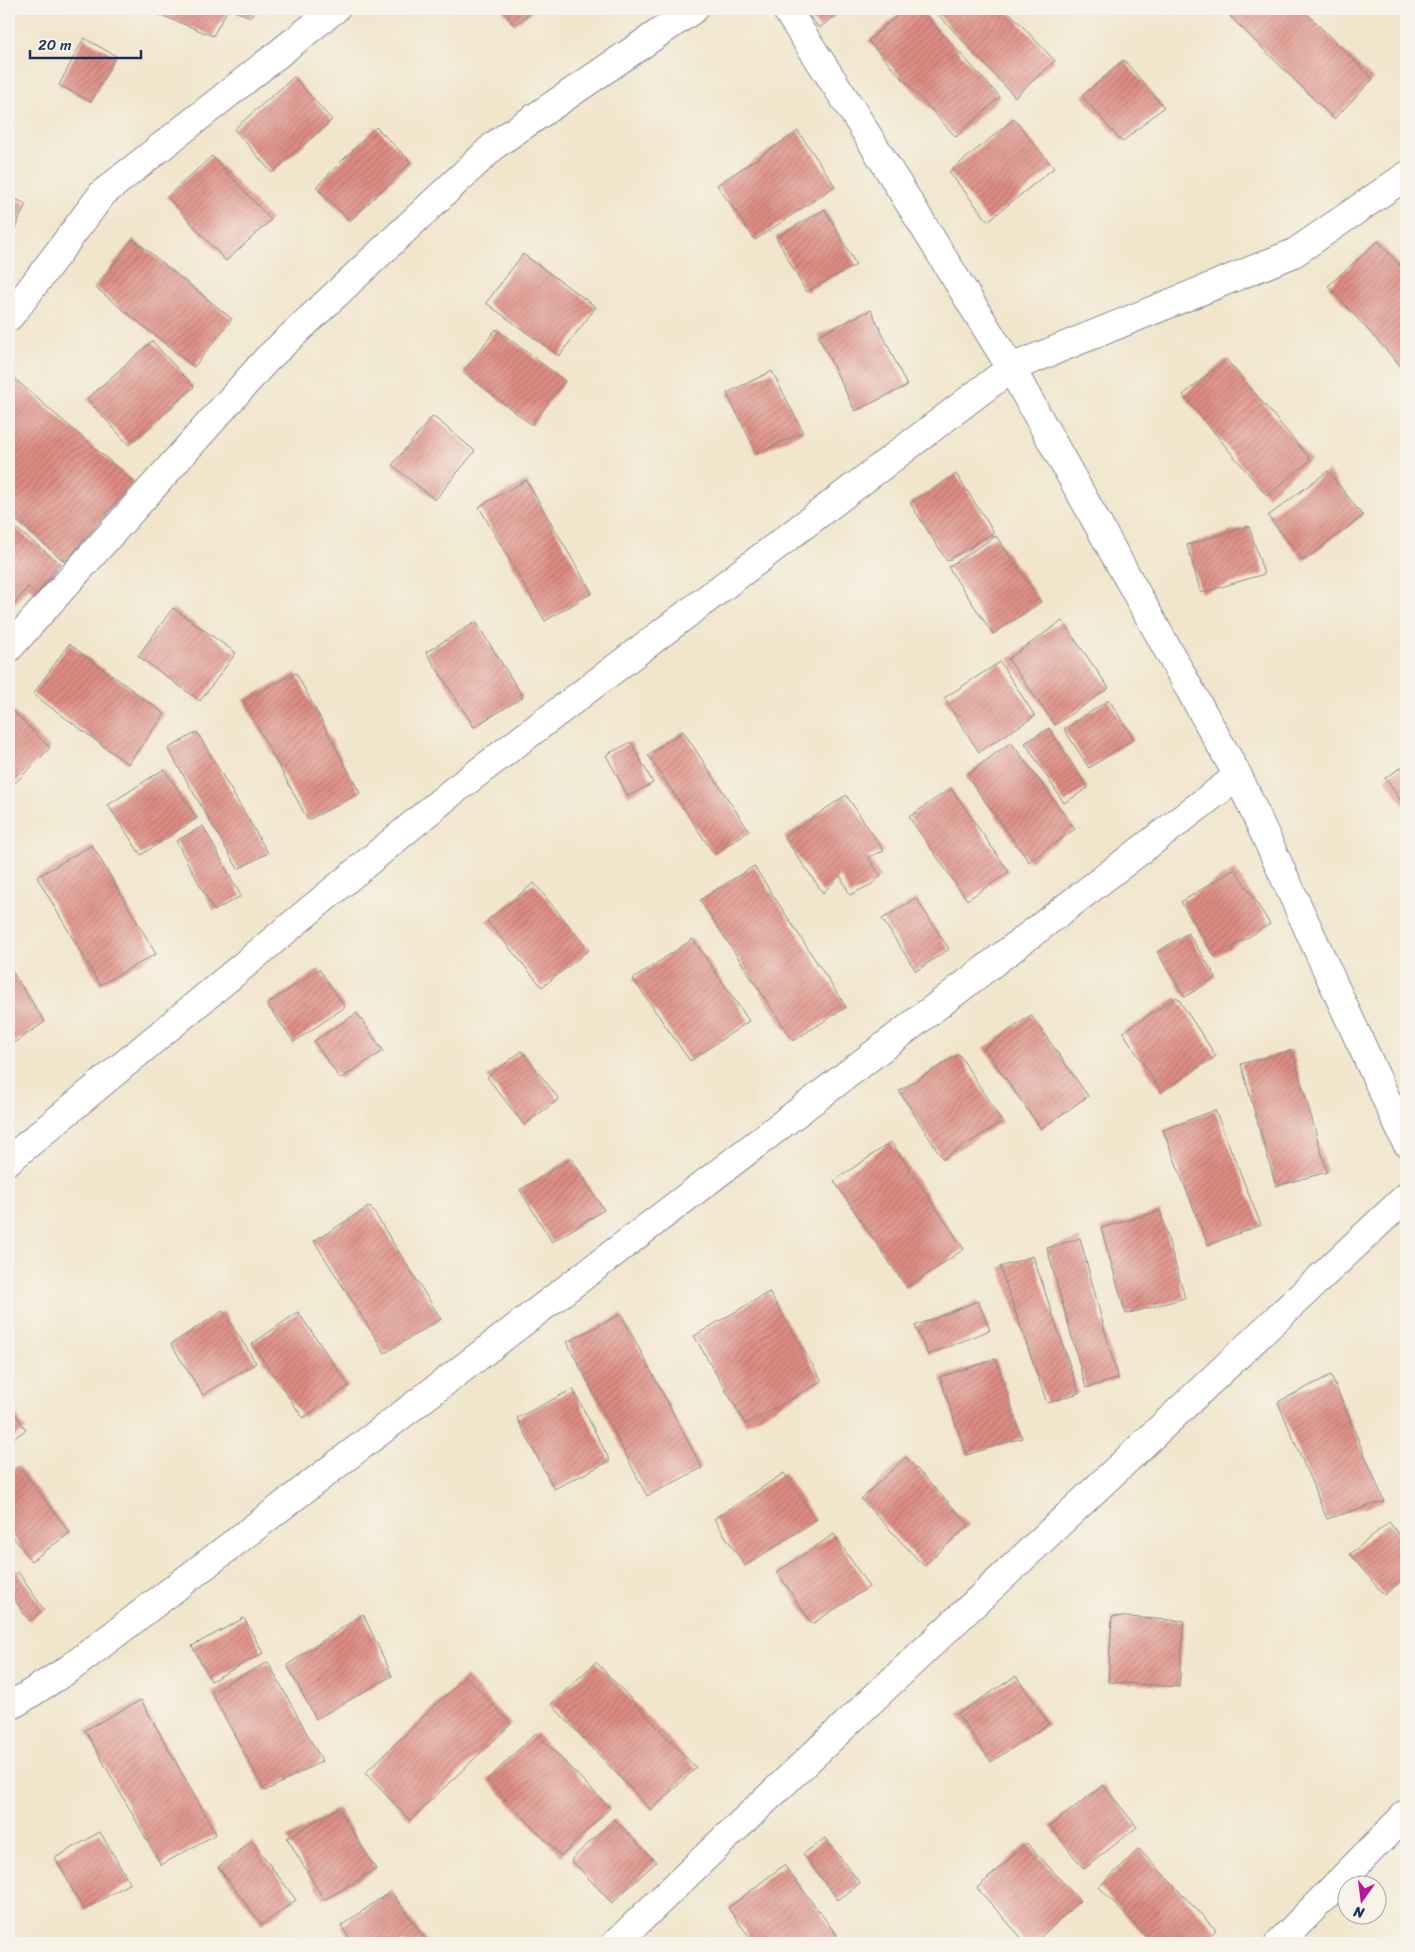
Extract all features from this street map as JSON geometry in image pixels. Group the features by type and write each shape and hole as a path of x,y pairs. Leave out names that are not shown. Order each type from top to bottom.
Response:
{"street":[{"path":"9,316 103,193 335,9"},
{"path":"9,648 266,359 496,144 694,9"},
{"path":"786,9 852,110 1011,368 1238,776 1406,1142"},
{"path":"9,1160 451,793 1011,368 1294,253 1406,176"},
{"path":"9,1707 69,1669 1238,776"},
{"path":"616,1943 1406,1197"},
{"path":"1279,1943 1406,1814"}],"building":[{"path":"146,9 228,9 213,36"},
{"path":"229,9 255,9 251,17"},
{"path":"502,9 536,9 514,25"},
{"path":"804,9 845,9 819,28"},
{"path":"904,9 920,9 1000,97 956,137 868,41"},
{"path":"933,9 1006,9 1055,61 1015,97"},
{"path":"1238,9 1302,9 1373,79 1334,119 1230,16"},
{"path":"84,38 116,56 91,102 59,85"},
{"path":"1124,60 1164,107 1122,142 1082,96"},
{"path":"294,77 332,120 272,173 234,129"},
{"path":"1014,119 1054,168 988,221 949,172"},
{"path":"376,127 411,162 350,221 316,187"},
{"path":"798,131 835,186 755,240 717,185"},
{"path":"212,156 271,220 226,261 167,197"},
{"path":"9,196 26,204 9,241"},
{"path":"825,209 856,265 806,292 776,237"},
{"path":"133,239 232,319 194,367 95,287"},
{"path":"1378,241 1406,272 1406,372 1328,286"},
{"path":"523,254 596,307 559,356 486,303"},
{"path":"871,310 907,386 855,411 818,335"},
{"path":"496,329 565,381 532,425 463,372"},
{"path":"152,341 194,387 129,445 87,399"},
{"path":"1226,359 1311,460 1267,496 1183,395"},
{"path":"772,371 803,432 757,454 727,393"},
{"path":"9,374 134,482 65,562 9,514"},
{"path":"433,416 475,451 435,500 392,465"},
{"path":"1328,471 1363,516 1303,561 1268,516"},
{"path":"956,474 994,532 947,561 910,503"},
{"path":"526,480 592,593 545,621 479,507"},
{"path":"9,523 61,564 37,594 28,587 9,611"},
{"path":"1249,526 1264,574 1201,593 1187,545"},
{"path":"996,536 1041,602 993,634 948,567"},
{"path":"173,608 236,653 200,701 138,656"},
{"path":"1062,621 1109,688 1055,725 1008,659"},
{"path":"476,622 523,697 474,727 426,652"},
{"path":"69,644 165,714 128,764 33,694"},
{"path":"1000,662 1035,716 979,752 944,698"},
{"path":"296,673 360,793 308,820 243,700"},
{"path":"1109,700 1134,739 1089,768 1064,729"},
{"path":"14,712 50,748 13,785 9,781 9,717"},
{"path":"1049,728 1088,788 1064,803 1025,743"},
{"path":"683,731 749,831 714,854 648,755"},
{"path":"197,732 268,853 238,869 168,749"},
{"path":"631,742 653,783 628,796 606,755"},
{"path":"1011,742 1075,829 1029,862 966,775"},
{"path":"1406,764 1406,806 1405,807 1385,778"},
{"path":"164,769 197,818 141,855 108,805"},
{"path":"951,788 1009,872 967,900 909,817"},
{"path":"846,795 884,851 868,857 881,876 872,884 850,895 840,875 823,893 784,837"},
{"path":"203,826 241,896 214,911 176,841"},
{"path":"92,845 156,954 100,985 37,877"},
{"path":"754,866 846,1007 793,1041 700,900"},
{"path":"1235,869 1270,924 1215,957 1181,902"},
{"path":"534,883 589,950 542,987 487,921"},
{"path":"916,898 949,949 916,971 882,919"},
{"path":"1188,933 1216,977 1185,997 1157,952"},
{"path":"693,939 749,1021 690,1061 633,979"},
{"path":"9,967 45,1022 9,1046"},
{"path":"319,969 345,1007 294,1042 267,1004"},
{"path":"1177,997 1216,1056 1161,1092 1123,1032"},
{"path":"357,1013 383,1051 340,1079 314,1041"},
{"path":"1031,1015 1088,1096 1041,1129 984,1048"},
{"path":"1292,1050 1327,1172 1276,1186 1241,1064"},
{"path":"522,1051 559,1099 524,1125 487,1077"},
{"path":"959,1054 1002,1122 943,1159 899,1091"},
{"path":"1215,1110 1261,1225 1208,1245 1163,1130"},
{"path":"891,1142 964,1249 907,1288 834,1181"},
{"path":"571,1158 604,1210 552,1242 520,1190"},
{"path":"370,1206 441,1319 385,1353 314,1241"},
{"path":"1160,1211 1185,1298 1126,1314 1101,1228"},
{"path":"1080,1238 1118,1379 1086,1388 1047,1248"},
{"path":"1033,1256 1079,1393 1047,1403 1000,1267"},
{"path":"769,1292 822,1381 746,1425 694,1336"},
{"path":"978,1301 990,1330 928,1355 915,1326"},
{"path":"223,1311 256,1363 203,1395 171,1344"},
{"path":"298,1312 349,1386 303,1418 252,1344"},
{"path":"621,1314 702,1468 647,1496 567,1342"},
{"path":"996,1359 1022,1438 966,1455 940,1377"},
{"path":"1331,1375 1384,1501 1327,1519 1278,1402"},
{"path":"573,1389 610,1461 554,1489 517,1418"},
{"path":"9,1404 26,1430 9,1441"},
{"path":"906,1457 969,1525 924,1566 861,1499"},
{"path":"19,1466 70,1533 31,1561 9,1531 9,1473"},
{"path":"784,1473 816,1520 745,1566 714,1519"},
{"path":"1389,1522 1406,1543 1406,1577 1384,1595 1350,1554"},
{"path":"834,1534 869,1587 812,1624 777,1572"},
{"path":"18,1572 44,1610 29,1621 9,1591 9,1578"},
{"path":"363,1614 392,1676 316,1719 287,1665"},
{"path":"1112,1616 1184,1621 1179,1687 1108,1682"},
{"path":"244,1618 263,1653 211,1681 192,1646"},
{"path":"268,1662 322,1761 265,1791 211,1692"},
{"path":"596,1662 696,1768 651,1810 551,1704"},
{"path":"466,1676 511,1724 410,1820 365,1773"},
{"path":"1016,1676 1049,1724 991,1762 958,1714"},
{"path":"141,1700 216,1834 161,1865 85,1730"},
{"path":"536,1733 610,1808 561,1856 487,1780"},
{"path":"1103,1785 1137,1827 1084,1869 1050,1826"},
{"path":"338,1808 376,1869 324,1900 287,1838"},
{"path":"614,1819 656,1862 612,1903 571,1860"},
{"path":"100,1832 130,1883 84,1910 55,1858"},
{"path":"825,1838 860,1883 838,1900 803,1854"},
{"path":"252,1841 296,1900 262,1925 218,1867"},
{"path":"1027,1843 1080,1901 1034,1943 1026,1943 977,1888"},
{"path":"1139,1849 1216,1930 1202,1943 1152,1943 1099,1887"},
{"path":"784,1865 837,1935 827,1943 754,1943 728,1908"},
{"path":"391,1891 428,1943 353,1943 341,1926"}]}
